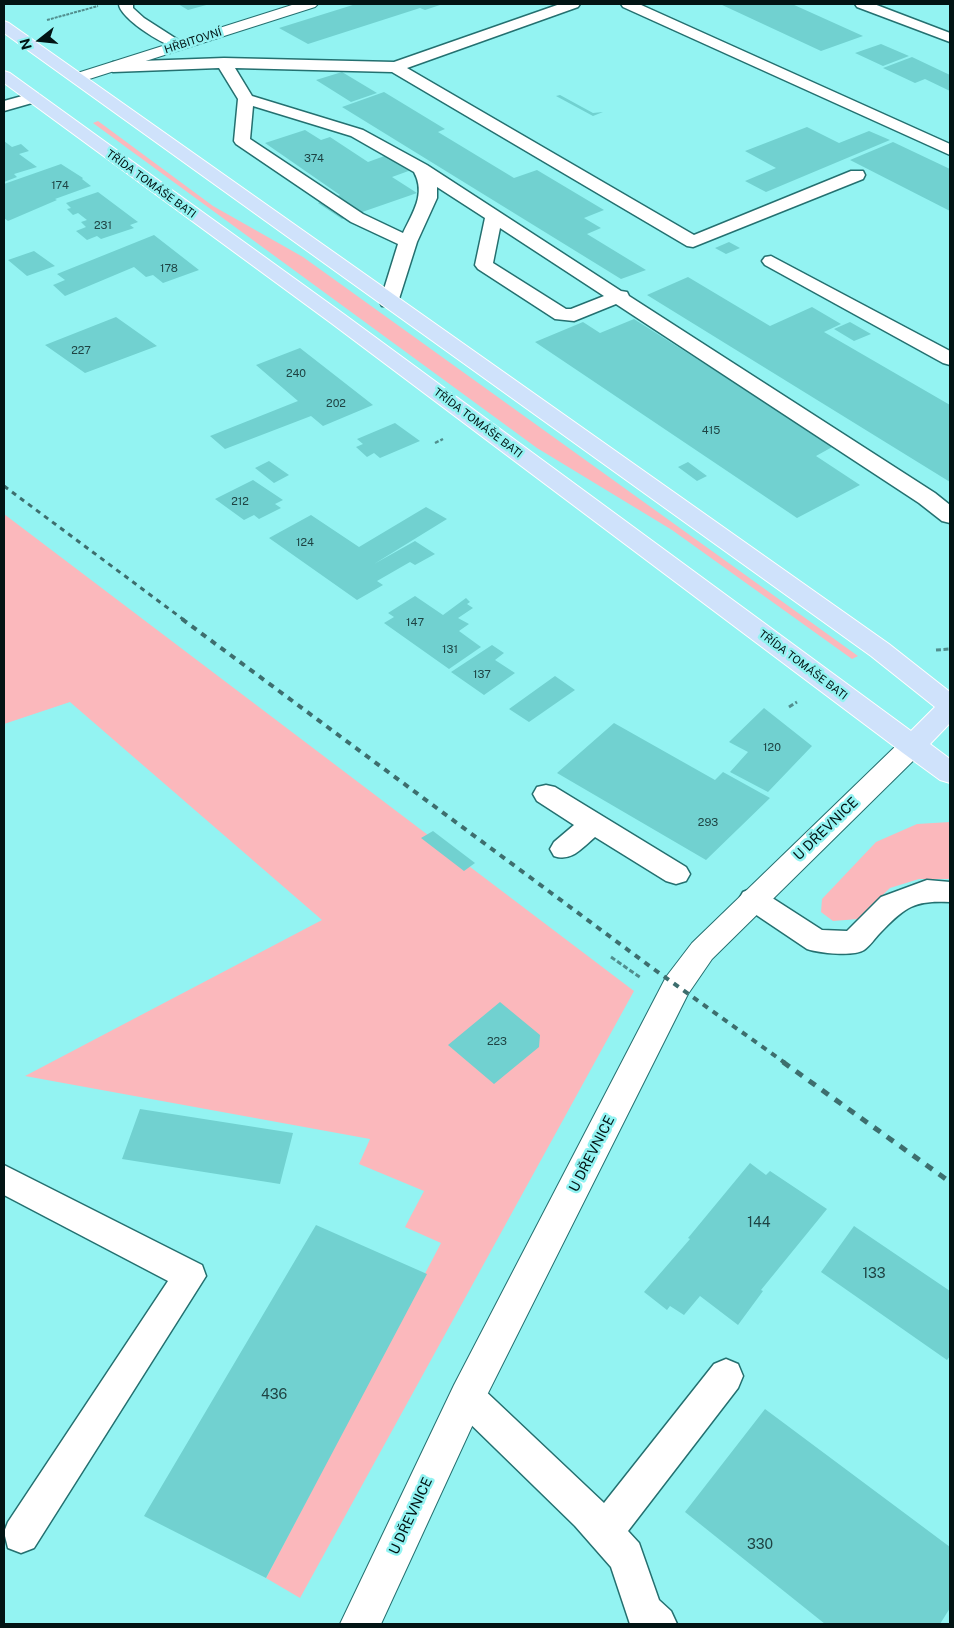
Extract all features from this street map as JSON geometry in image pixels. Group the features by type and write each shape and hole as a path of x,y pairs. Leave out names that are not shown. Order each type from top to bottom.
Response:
{"main road":[{"name":"TŘÍDA TOMÁŠE BATI","path":"4,26 55,88 338,319 950,773"},
{"name":"TŘÍDA TOMÁŠE BATI","path":"4,76 55,88 389,302 880,650 950,707"},
{"path":"912,746 950,707"}],"street":[{"name":"HŘBITOVNÍ","path":"55,88 113,66 310,4"},
{"name":"U DŘEVNICE","path":"360,1624 467,1397 677,986 702,952 753,899 912,746"}],"lane":[{"path":"126,4 126,9 139,21 178,45"},
{"path":"113,66 224,63 395,67 573,4"},
{"path":"628,4 950,150"},
{"path":"862,4 950,38"},
{"path":"224,63 246,99 242,141 357,218 408,242"},
{"path":"395,67 693,242 857,175"},
{"path":"4,106 55,88"},
{"path":"246,99 357,133 421,169 620,296 927,498 950,516"},
{"path":"923,137 941,130"},
{"path":"389,302 408,242 428,198 428,182 421,169"},
{"path":"494,216 484,265 562,314 574,315 620,296"},
{"path":"771,261 950,359"},
{"path":"546,794 676,874"},
{"path":"563,849 593,824"},
{"path":"753,899 817,941 854,942 891,904 926,890 950,892"},
{"path":"4,1179 190,1276 22,1535"},
{"path":"604,1532 726,1376"},
{"path":"467,1397 588,1513 626,1556 644,1612 658,1624"}],"path":[{"path":"40,22 98,6"},
{"path":"435,443 443,439"}],"shaded area":[{"path":"98,121 213,206 303,257 858,656 852,659 672,530 537,448 93,123"},
{"path":"4,514 634,991 300,1598 266,1578 441,1243 405,1227 424,1191 359,1164 370,1139 25,1076 322,920 70,702 4,724"},
{"path":"950,822 950,879 919,879 890,888 858,919 833,921 821,912 822,899 876,842 917,824"}],"building":[{"path":"178,4 210,4 188,10"},
{"path":"356,4 443,4 425,10 420,8 308,44 279,28"},
{"path":"720,4 792,4 863,36 821,51"},
{"path":"881,44 909,56 883,66 855,53"},
{"path":"912,57 950,75 950,91 925,79 915,83 883,68"},
{"path":"342,72 377,93 351,102 316,80"},
{"path":"384,92 445,129 438,132 514,178 537,170 604,210 584,218 601,228 587,234 646,270 621,279 342,107"},
{"path":"560,95 593,113 603,112 593,116 556,96"},
{"path":"807,127 839,143 869,131 890,140 766,192 745,181 776,168 745,151"},
{"path":"305,130 321,140 330,137 368,162 390,154 414,169 392,177 417,193 342,219 318,203 340,195 265,143"},
{"path":"4,141 12,147 21,144 29,151 19,154 37,167 14,174 17,177 4,182"},
{"path":"893,142 950,169 950,211 850,160"},
{"path":"61,164 83,178 91,186 55,199 57,200 8,221 4,218 4,184"},
{"path":"98,192 138,222 130,225 134,228 101,239 97,236 87,240 76,231 86,227 81,222 87,220 78,213 73,215 67,209 71,208 66,203"},
{"path":"154,235 199,270 163,283 153,275 146,277 134,267 65,296 53,285 65,280 57,274"},
{"path":"729,242 740,248 726,254 715,248"},
{"path":"34,251 55,266 27,276 8,260"},
{"path":"688,277 770,326 812,307 841,324 824,332 950,405 950,482 647,295"},
{"path":"116,317 157,346 85,373 45,345"},
{"path":"634,319 834,446 816,456 860,485 797,518 535,342 583,322 600,333"},
{"path":"850,322 871,334 854,341 834,329"},
{"path":"300,348 373,405 323,426 311,416 225,449 210,436 298,401 256,365"},
{"path":"395,423 420,441 380,458 374,453 367,457 356,447 363,444 357,439"},
{"path":"269,461 289,475 274,483 255,468"},
{"path":"688,462 707,476 697,481 678,467"},
{"path":"253,480 283,500 275,504 281,508 259,519 254,515 244,520 215,499"},
{"path":"426,507 447,519 374,564 415,541 435,554 415,565 410,562 377,581 383,585 357,600 269,538 311,515 359,547"},
{"path":"415,596 443,615 466,598 470,602 467,604 473,608 458,618 469,624 459,631 481,647 449,669 384,623 394,617 388,613"},
{"path":"492,645 504,653 495,660 515,673 484,695 451,672"},
{"path":"555,676 575,690 529,722 509,709"},
{"path":"764,708 812,746 768,792 730,772 748,752 729,742"},
{"path":"614,723 715,780 723,772 770,798 706,860 557,773"},
{"path":"433,831 475,863 464,871 421,838"},
{"path":"500,1002 540,1035 539,1047 494,1084 448,1045"},
{"path":"140,1109 293,1133 280,1184 122,1159"},
{"path":"750,1163 766,1175 770,1171 827,1209 761,1290 763,1291 738,1325 700,1296 684,1315 670,1306 667,1310 644,1292 690,1239 688,1238"},
{"path":"316,1225 427,1274 266,1578 144,1516"},
{"path":"854,1226 950,1291 950,1356 947,1360 821,1272"},
{"path":"765,1409 950,1547 950,1608 940,1624 825,1624 685,1512"}],"railway":[{"path":"4,486 184,620"},
{"path":"182,619 655,970 785,1063"},
{"path":"783,1062 950,1182"}]}
